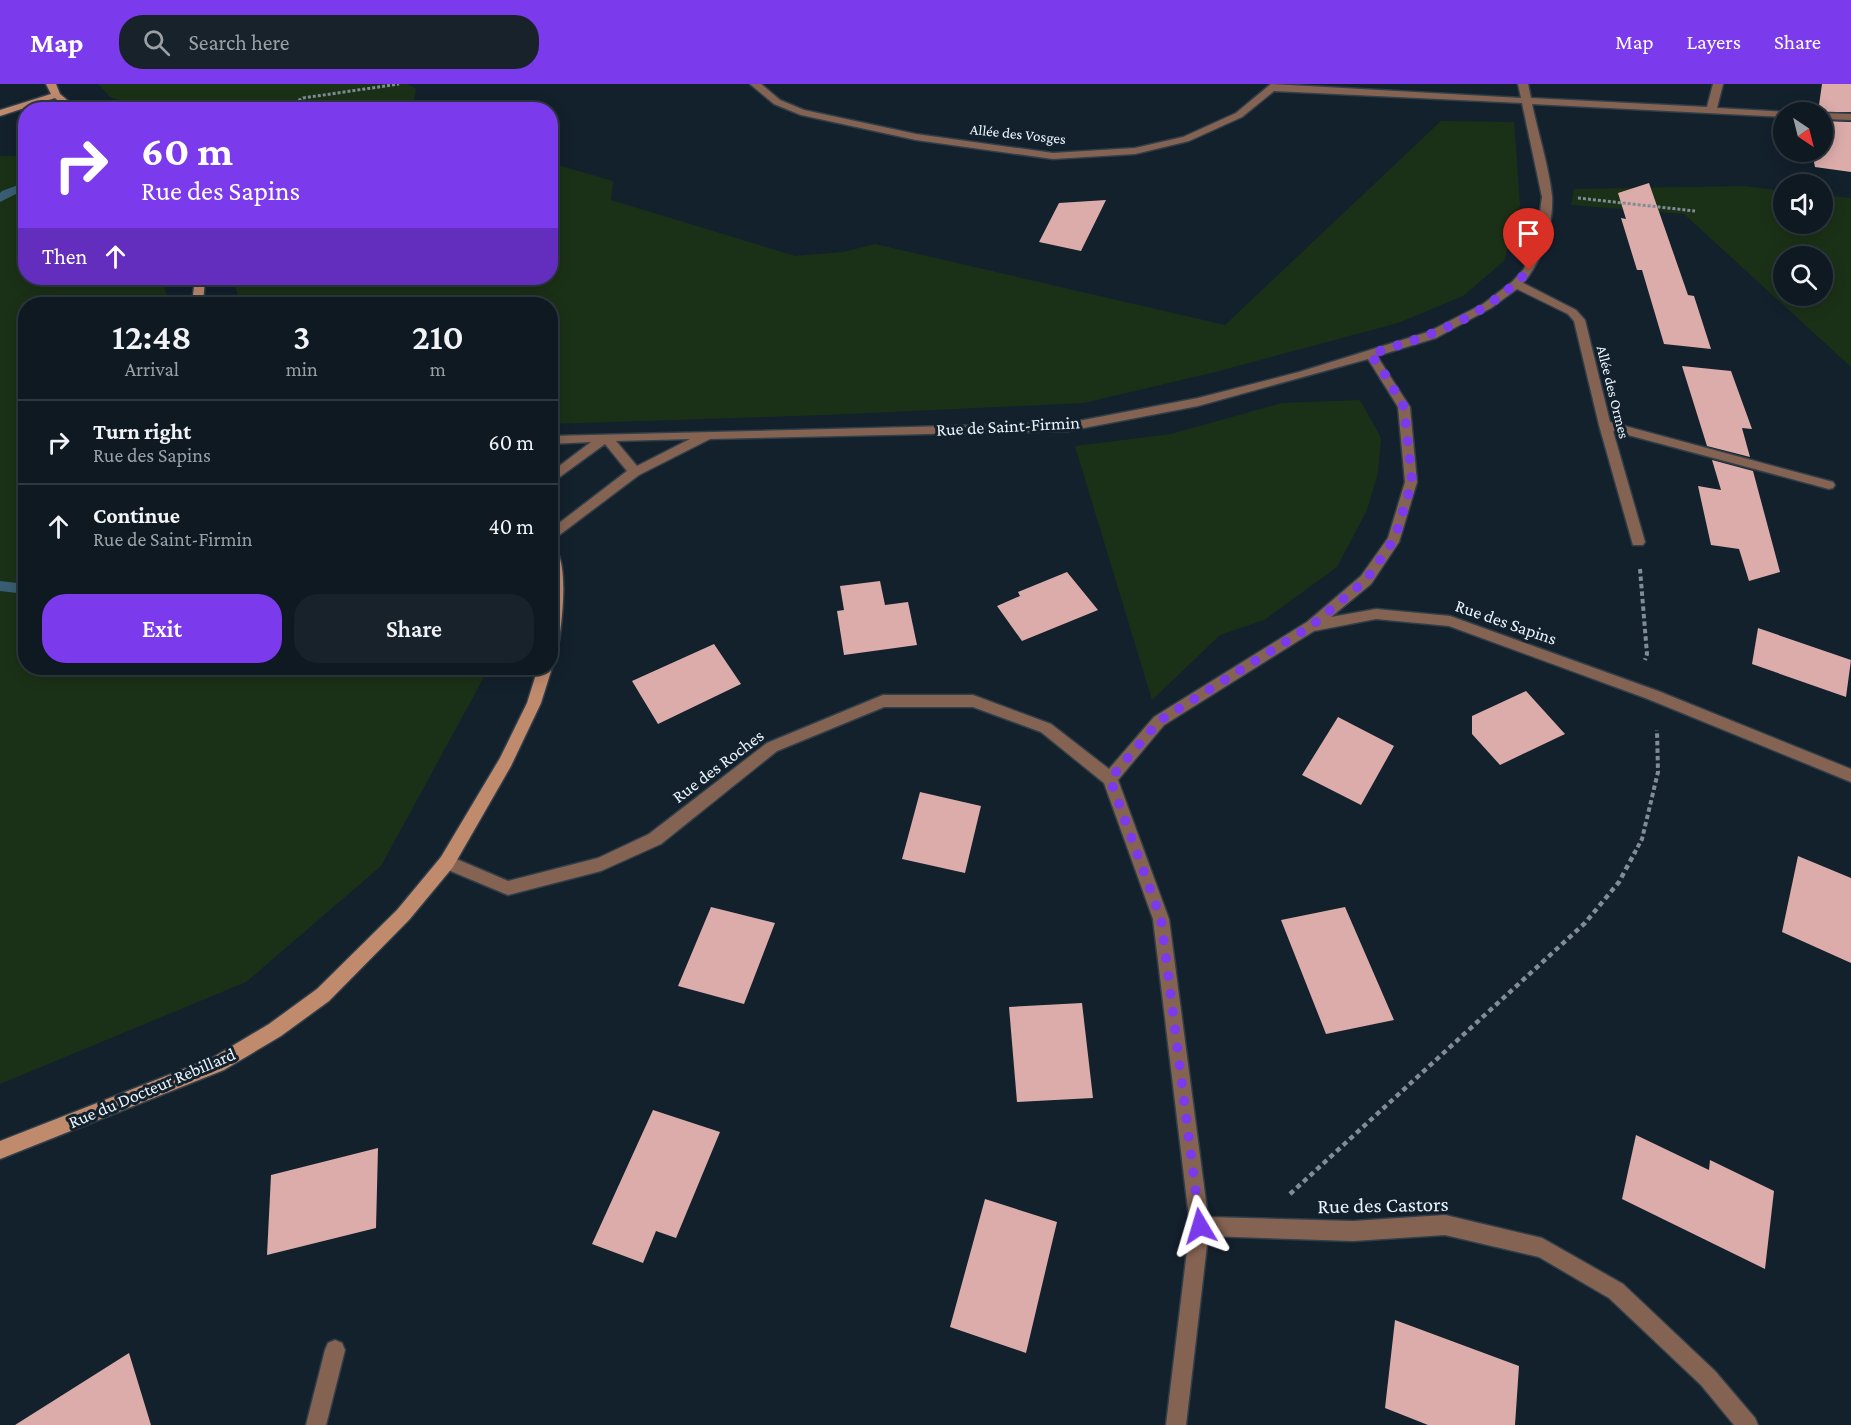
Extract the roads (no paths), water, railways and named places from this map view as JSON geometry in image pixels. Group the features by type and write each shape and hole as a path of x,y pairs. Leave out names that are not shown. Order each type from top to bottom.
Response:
{"main road":[{"path":"51,84 56,95 65,102"},
{"path":"34,102 56,95"},
{"path":"0,113 18,107"},
{"path":"558,594 558,611"},
{"name":"Rue du Docteur Rebillard","path":"0,1150 218,1064 275,1030 323,995 360,961 403,915 447,862 506,762 534,703 543,675"}],"street":[{"name":"Allée des Vosges","path":"755,84 777,102 801,112 916,137 1053,156 1135,151 1186,139 1239,115 1275,86 1528,102 1773,114"},
{"name":"Rue de Saint-Firmin","path":"558,440 1068,427 1198,402 1432,335 1487,306 1516,284 1529,270 1542,234 1547,198 1523,84"},
{"path":"1711,111 1718,84"},
{"path":"1833,116 1851,117"},
{"name":"Allée des Ormes","path":"1516,284 1572,312 1580,320 1605,425 1638,543"},
{"path":"1311,626 1366,580 1395,538 1412,482 1404,407 1370,354"},
{"path":"1605,425 1829,485"},
{"name":"Rue de Saint-Firmin","path":"558,531 635,472 711,435"},
{"path":"558,474 606,437 635,472"},
{"name":"Rue des Sapins","path":"1110,779 1159,721 1311,626 1376,614 1450,621 1657,697 1851,776"},
{"name":"Rue des Roches","path":"447,862 508,888 601,864 655,839 772,747 883,701 973,701 1046,728 1110,779"},
{"path":"1110,779 1161,919 1200,1226 1176,1425"},
{"name":"Rue des Castors","path":"1200,1226 1353,1231 1445,1225 1542,1248 1616,1290 1707,1378 1748,1425"},
{"path":"316,1425 335,1350"}],"waterway":[{"path":"0,199 6,193 18,188"},
{"path":"0,586 18,588"}]}
